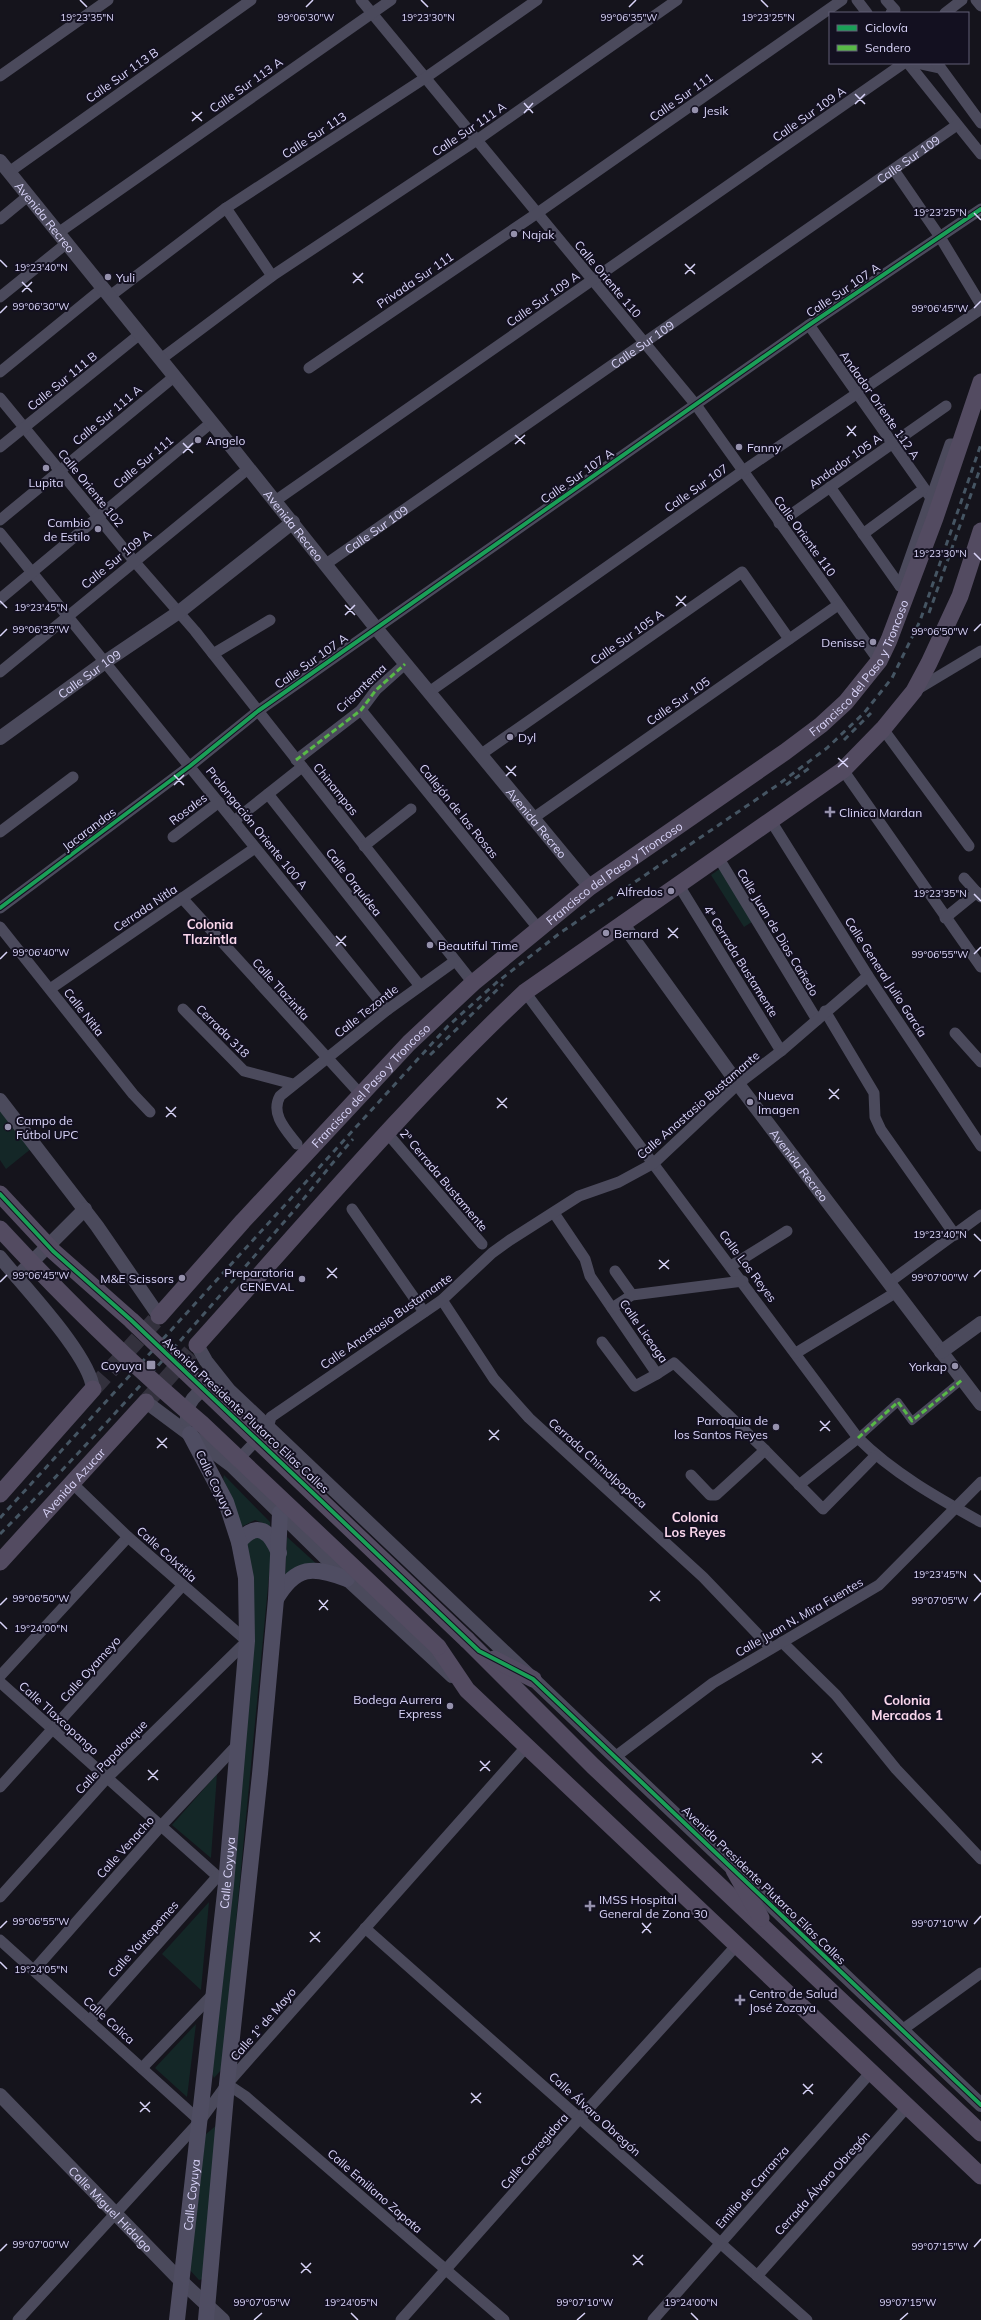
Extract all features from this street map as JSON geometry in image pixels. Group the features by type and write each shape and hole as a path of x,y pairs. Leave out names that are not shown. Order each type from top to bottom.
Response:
{"main road":[{"name":"Francisco del Paso y Troncoso","path":"159,1316 243,1221 362,1096 409,1043 473,983 538,928 590,887 822,725 846,702 879,661 898,618 920,546 960,444 981,382"},
{"path":"197,1345 387,1133 488,1027 525,992 843,770 883,729 914,691 929,663 960,596 980,535"},
{"name":"Avenida Presidente Plutarco Elías Calles","path":"0,1194 54,1251 131,1320 473,1645 593,1766 981,2133"},
{"path":"0,1229 100,1331 164,1392 201,1423 438,1647 467,1690 736,1946 981,2176"},
{"path":"0,1494 93,1389"},
{"name":"Avenida Azucar","path":"0,1562 73,1484 146,1402"},
{"name":"Calle Coyuya","path":"177,2320 180,2280 214,1993 221,1881 238,1744 247,1641 246,1578 239,1542 226,1502 190,1434"},
{"name":"Calle Coyuya","path":"206,2313 227,2084 260,1774 276,1599 280,1513"},
{"path":"239,1542 250,1531 257,1529 265,1532 274,1539 279,1553"},
{"path":"276,1599 288,1581 307,1570 321,1570 347,1579"},
{"path":"473,1645 533,1679"},
{"path":"734,1870 770,1934"}],"street":[{"path":"0,76 108,0"},
{"name":"Calle Sur 113 B","path":"4,166 250,0"},
{"name":"Calle Oriente 110","path":"361,0 536,214 696,405 879,661"},
{"name":"Calle Sur 113 A","path":"0,297 62,238 391,0"},
{"name":"Calle Sur 113","path":"0,372 106,292 226,208 425,78 537,0"},
{"name":"Calle Sur 111 A","path":"162,359 272,276 477,140 677,0"},
{"name":"Calle Sur 111","path":"536,214 842,0"},
{"path":"857,0 866,12"},
{"path":"886,0 895,12"},
{"path":"946,12 962,0"},
{"path":"976,0 981,6"},
{"name":"Calle Sur 109 A","path":"275,501 903,64"},
{"path":"909,64 981,154"},
{"path":"927,64 938,65 981,123"},
{"name":"Calle Sur 109","path":"326,564 958,125"},
{"name":"Avenida Recreo","path":"4,166 162,359 174,376 405,664 532,819 590,887"},
{"path":"894,170 940,237 981,305"},
{"path":"0,219 28,196"},
{"path":"226,208 272,276"},
{"name":"Calle Sur 107 A","path":"190,766 258,712 376,628 809,325 981,209"},
{"name":"Privada Sur 111","path":"309,368 536,214"},
{"name":"Calle Sur 107","path":"429,692 743,471 981,308"},
{"name":"Andador Oriente 112 A","path":"809,325 891,444 931,498"},
{"name":"Calle Sur 111 B","path":"0,447 140,334"},
{"name":"Calle Sur 111 A","path":"0,520 174,376"},
{"name":"Calle Oriente 102","path":"0,398 97,517 179,612"},
{"name":"Andador 105 A","path":"779,523 946,406"},
{"name":"Calle Sur 111","path":"0,599 212,422"},
{"path":"830,487 900,586 920,546 931,498 950,444 960,444"},
{"name":"Calle Sur 109 A","path":"0,672 249,468"},
{"path":"863,534 924,488"},
{"name":"Calle Sur 109","path":"0,738 105,662 179,612 292,522"},
{"name":"Prolongación Oriente 100 A","path":"0,532 387,1010"},
{"name":"Calle Sur 105 A","path":"480,755 742,572 789,639"},
{"name":"Calle Sur 105","path":"532,819 838,605"},
{"name":"Chinampas","path":"179,612 473,983"},
{"path":"213,654 270,620"},
{"path":"914,691 980,654"},
{"name":"Crisantema","path":"234,821 268,794 299,764 360,710 376,690 405,664"},
{"name":"Callejón de las Rosas","path":"360,710 538,928"},
{"path":"883,729 969,846"},
{"name":"Jacarandas","path":"0,908 190,766"},
{"path":"843,770 945,918 981,967"},
{"path":"0,832 73,777"},
{"name":"Calle Orquídea","path":"268,794 420,986"},
{"name":"Rosales","path":"173,837 219,802"},
{"path":"364,846 411,809"},
{"name":"Calle General Julio García","path":"771,821 868,976 981,1146"},
{"name":"Cerrada Nitla","path":"50,989 255,848"},
{"name":"Calle Juan de Dios Cañedo","path":"718,857 817,1020"},
{"path":"945,918 979,895 964,878"},
{"name":"4ª Cerrada Bustamente","path":"678,884 781,1051"},
{"name":"Calle Tlazintla","path":"182,898 362,1096"},
{"name":"Avenida Recreo","path":"622,923 738,1084 981,1404"},
{"name":"Calle Nitla","path":"0,927 133,1094 150,1112"},
{"name":"Calle Tezontle","path":"297,1144 281,1123 275,1104 280,1096 293,1084 387,1010 455,961"},
{"name":"Calle Anastasio Bustamante","path":"232,1466 268,1428 271,1416 442,1300 492,1253 579,1196 619,1182 654,1163 738,1084 781,1051 817,1020 825,1011 868,976"},
{"name":"Calle Los Reyes","path":"525,992 732,1266 858,1438 875,1456 981,1522"},
{"name":"Cerrada 318","path":"183,1009 244,1071 293,1084"},
{"path":"825,1011 874,1093 875,1117 881,1130 955,1235"},
{"path":"955,1033 981,1062"},
{"path":"0,1100 85,1209 159,1316"},
{"name":"2ª Cerrada Bustamente","path":"387,1133 482,1244"},
{"path":"17,1277 85,1209"},
{"path":"352,1209 424,1312"},
{"name":"Calle Liceaga","path":"554,1213 585,1259 590,1276 657,1374 674,1364 765,1450 823,1509 875,1456"},
{"path":"796,1353 892,1288 981,1215"},
{"path":"732,1266 787,1231"},
{"path":"0,1256 74,1349 88,1372 93,1389"},
{"path":"615,1271 632,1295"},
{"path":"612,1308 632,1295 743,1282"},
{"name":"Cerrada Chimalpopoca","path":"442,1300 494,1379 514,1402 703,1577 771,1648"},
{"path":"941,1352 981,1323"},
{"path":"602,1342 635,1386 657,1374"},
{"name":"Avenida Presidente Plutarco Elías Calles","path":"197,1345 206,1361 229,1390 268,1428 981,2105"},
{"path":"799,1485 858,1438 898,1402 912,1421 962,1380"},
{"path":"190,1434 187,1412 195,1396 210,1387 229,1390"},
{"path":"146,1402 232,1466 347,1579 467,1690"},
{"path":"691,1475 707,1493 716,1495 765,1450"},
{"name":"Calle Juan N. Mira Fuentes","path":"615,1757 695,1695 771,1648 879,1585 981,1482"},
{"name":"Calle Colxtitla","path":"73,1484 182,1586 247,1641"},
{"path":"0,1676 128,1537"},
{"name":"Calle Oyameyo","path":"0,1787 182,1586"},
{"name":"Calle Papaloaque","path":"0,1897 106,1779 247,1641"},
{"path":"782,1642 836,1695 887,1759 981,1859"},
{"name":"Calle Tlaxcopango","path":"0,1682 221,1881"},
{"name":"Calle Venacho","path":"34,1970 160,1827 238,1744"},
{"name":"Calle 1º de Mayo","path":"18,2320 200,2121 227,2084 527,1746"},
{"name":"Calle Yautepemes","path":"90,2020 221,1881"},
{"name":"Calle Álvaro Obregón","path":"365,1928 807,2320"},
{"name":"Calle Colica","path":"0,1940 200,2121"},
{"name":"Calle Corregidora","path":"401,2320 580,2118 736,1946"},
{"path":"902,2030 981,1973"},
{"path":"142,2068 214,1993"},
{"name":"Emilio de Carranza","path":"653,2320 870,2072"},
{"name":"Calle Emiliano Zapata","path":"227,2084 245,2096 447,2269 504,2320"},
{"name":"Calle Miguel Hidalgo","path":"0,2095 180,2280 206,2313 223,2320"},
{"name":"Cerrada Álvaro Obregón","path":"757,2276 907,2107"}],"green space":[{"path":"721,868 755,920 744,927 711,875"},
{"name":"Campo de Fútbol UPC","path":"0,1107 32,1148 6,1169 0,1160"},
{"path":"224,1475 270,1522 270,1526 255,1520 239,1528 231,1495 223,1479"},
{"path":"251,1536 267,1540 271,1555 222,2069 214,2078 212,2073 245,1547"},
{"path":"287,1537 320,1567 285,1576"},
{"path":"217,1774 211,1858 172,1825"},
{"path":"209,1902 201,1990 162,1954"},
{"path":"196,2024 187,2097 155,2068"},
{"path":"217,2125 203,2279 199,2280 188,2268 203,2139 206,2134"}],"tunnel":[{"path":"93,1389 159,1316"},
{"path":"146,1402 197,1345"}],"railway":[{"path":"0,1518 448,1026 496,983 560,933 779,784 827,748 864,713 892,678 920,621 981,444"},
{"path":"929,613 981,466"},
{"path":"844,740 871,713"},
{"path":"786,785 812,766"},
{"path":"430,1055 503,984"},
{"path":"0,1534 75,1456 148,1376 291,1214 353,1139"}],"marked path":[{"path":"296,760 361,710 376,690 405,664"},
{"path":"858,1438 898,1402 912,1421 962,1380"}],"cycle path":[{"path":"0,908 190,766 258,711 809,325 981,209"},
{"path":"0,1194 53,1251 131,1320 479,1651 533,1679 981,2105"}],"place":[{"name":"Jesik","path":"695,110"},
{"name":"Najak","path":"514,234"},
{"name":"Yuli","path":"108,277"},
{"name":"Angelo","path":"198,440"},
{"name":"Fanny","path":"739,447"},
{"name":"Lupita","path":"46,468"},
{"name":"Cambio de Estilo","path":"98,529"},
{"name":"Denisse","path":"873,642"},
{"name":"Dyl","path":"510,737"},
{"name":"Clinica Mardan","path":"830,812"},
{"name":"Alfredos","path":"671,891"},
{"name":"Bernard","path":"606,933"},
{"name":"Beautiful Time","path":"430,945"},
{"name":"Nueva Imagen","path":"750,1102"},
{"name":"Campo de Fútbol UPC","path":"8,1127"},
{"name":"M&E Scissors","path":"182,1278"},
{"name":"Preparatoria CENEVAL","path":"302,1279"},
{"name":"Coyuya","path":"151,1365"},
{"name":"Yorkap","path":"955,1366"},
{"name":"Parroquia de los Santos Reyes","path":"776,1427"},
{"name":"Bodega Aurrera Express","path":"450,1706"},
{"name":"IMSS Hospital General de Zona 30","path":"590,1906"},
{"name":"Centro de Salud José Zozaya","path":"740,2000"}],"district":[{"name":"Colonia Tlazintla","path":"210,932"},
{"name":"Colonia Los Reyes","path":"695,1524"},
{"name":"Colonia Mercados 1","path":"907,1708"}]}
